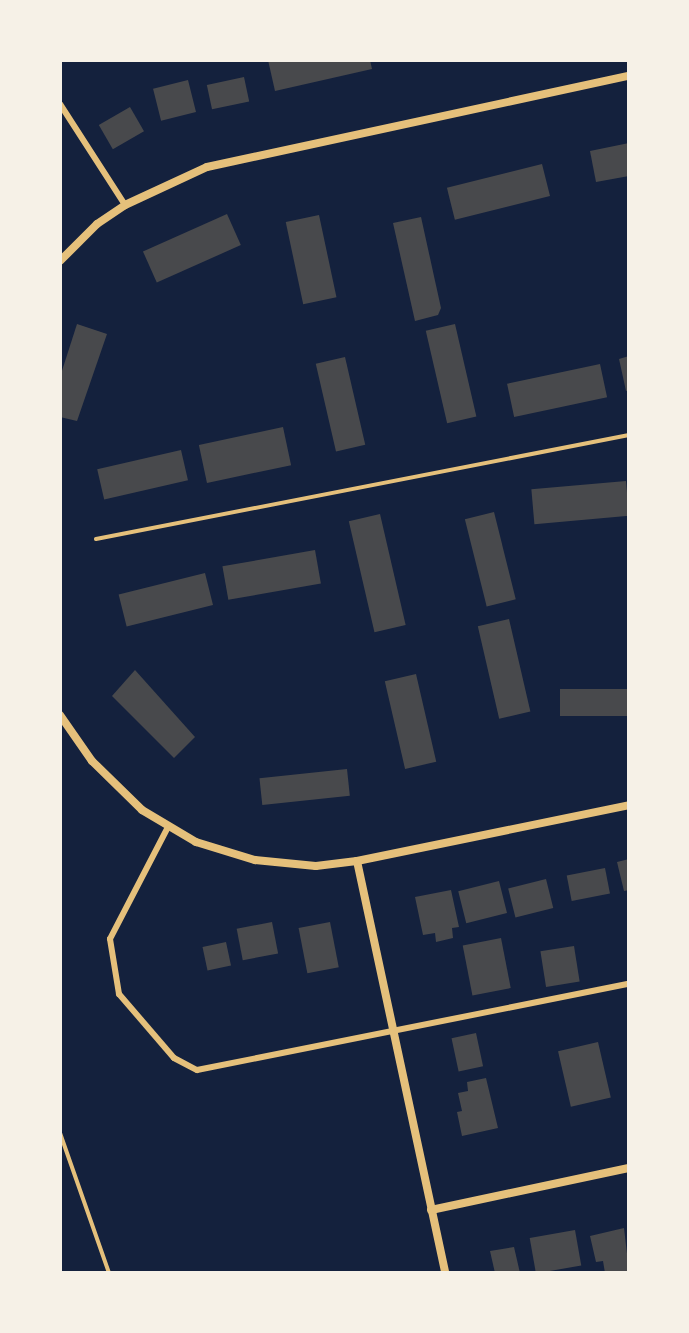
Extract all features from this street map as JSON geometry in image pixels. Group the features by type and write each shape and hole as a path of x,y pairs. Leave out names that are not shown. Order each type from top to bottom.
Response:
{"street":[{"path":"60,261 70,248 125,205 207,167 629,76"},
{"path":"60,715 107,779 168,827 224,853 255,860 316,866 357,861 629,805"},
{"path":"357,861 445,1273"},
{"path":"431,1210 629,1168"}],"lane":[{"path":"60,104 125,205"},
{"path":"168,827 110,939 119,994 174,1058 197,1070 629,984"}],"path":[{"path":"96,539 629,435"},
{"path":"60,1133 109,1273"}],"building":[{"path":"268,60 370,60 372,69 275,91"},
{"path":"244,77 249,101 212,109 207,85"},
{"path":"188,80 196,112 161,121 153,89"},
{"path":"130,107 144,131 113,149 99,125"},
{"path":"629,143 629,176 596,182 590,151"},
{"path":"542,164 550,196 455,220 447,188"},
{"path":"227,214 241,245 157,282 143,251"},
{"path":"319,215 336,297 303,304 286,222"},
{"path":"421,217 441,308 438,315 415,321 393,223"},
{"path":"77,324 107,334 77,421 60,417 60,377"},
{"path":"455,324 476,417 447,423 426,331"},
{"path":"629,356 629,390 626,391 619,359"},
{"path":"345,357 365,445 336,451 316,364"},
{"path":"600,364 607,397 514,417 507,384"},
{"path":"283,427 291,465 207,483 199,445"},
{"path":"181,450 188,480 104,500 97,469"},
{"path":"626,481 629,516 534,524 531,489"},
{"path":"494,512 516,599 487,607 465,519"},
{"path":"380,514 406,625 374,632 349,521"},
{"path":"315,550 321,583 228,600 222,566"},
{"path":"205,573 213,605 127,627 119,595"},
{"path":"509,619 530,712 499,719 478,626"},
{"path":"135,670 195,737 174,758 112,696"},
{"path":"416,674 436,762 405,769 385,681"},
{"path":"560,689 629,689 629,716 560,716"},
{"path":"347,769 350,796 262,805 259,778"},
{"path":"629,859 629,890 624,891 617,862"},
{"path":"605,868 610,894 572,901 567,875"},
{"path":"546,879 553,908 515,918 508,888"},
{"path":"499,881 507,913 466,923 458,891"},
{"path":"451,890 459,927 452,928 453,938 436,942 435,933 423,935 415,897"},
{"path":"272,922 278,953 243,960 237,929"},
{"path":"330,922 339,967 307,973 299,928"},
{"path":"501,938 511,988 472,996 463,945"},
{"path":"226,942 231,965 208,970 203,947"},
{"path":"574,946 580,982 546,987 540,951"},
{"path":"476,1033 483,1066 459,1071 452,1038"},
{"path":"598,1042 611,1098 571,1107 558,1051"},
{"path":"486,1078 498,1128 462,1136 457,1112 462,1111 458,1093 468,1091 467,1082"},
{"path":"624,1228 629,1271 605,1273 603,1261 596,1262 590,1236"},
{"path":"575,1230 581,1265 536,1273 530,1238"},
{"path":"514,1247 520,1273 495,1273 490,1251"}]}
